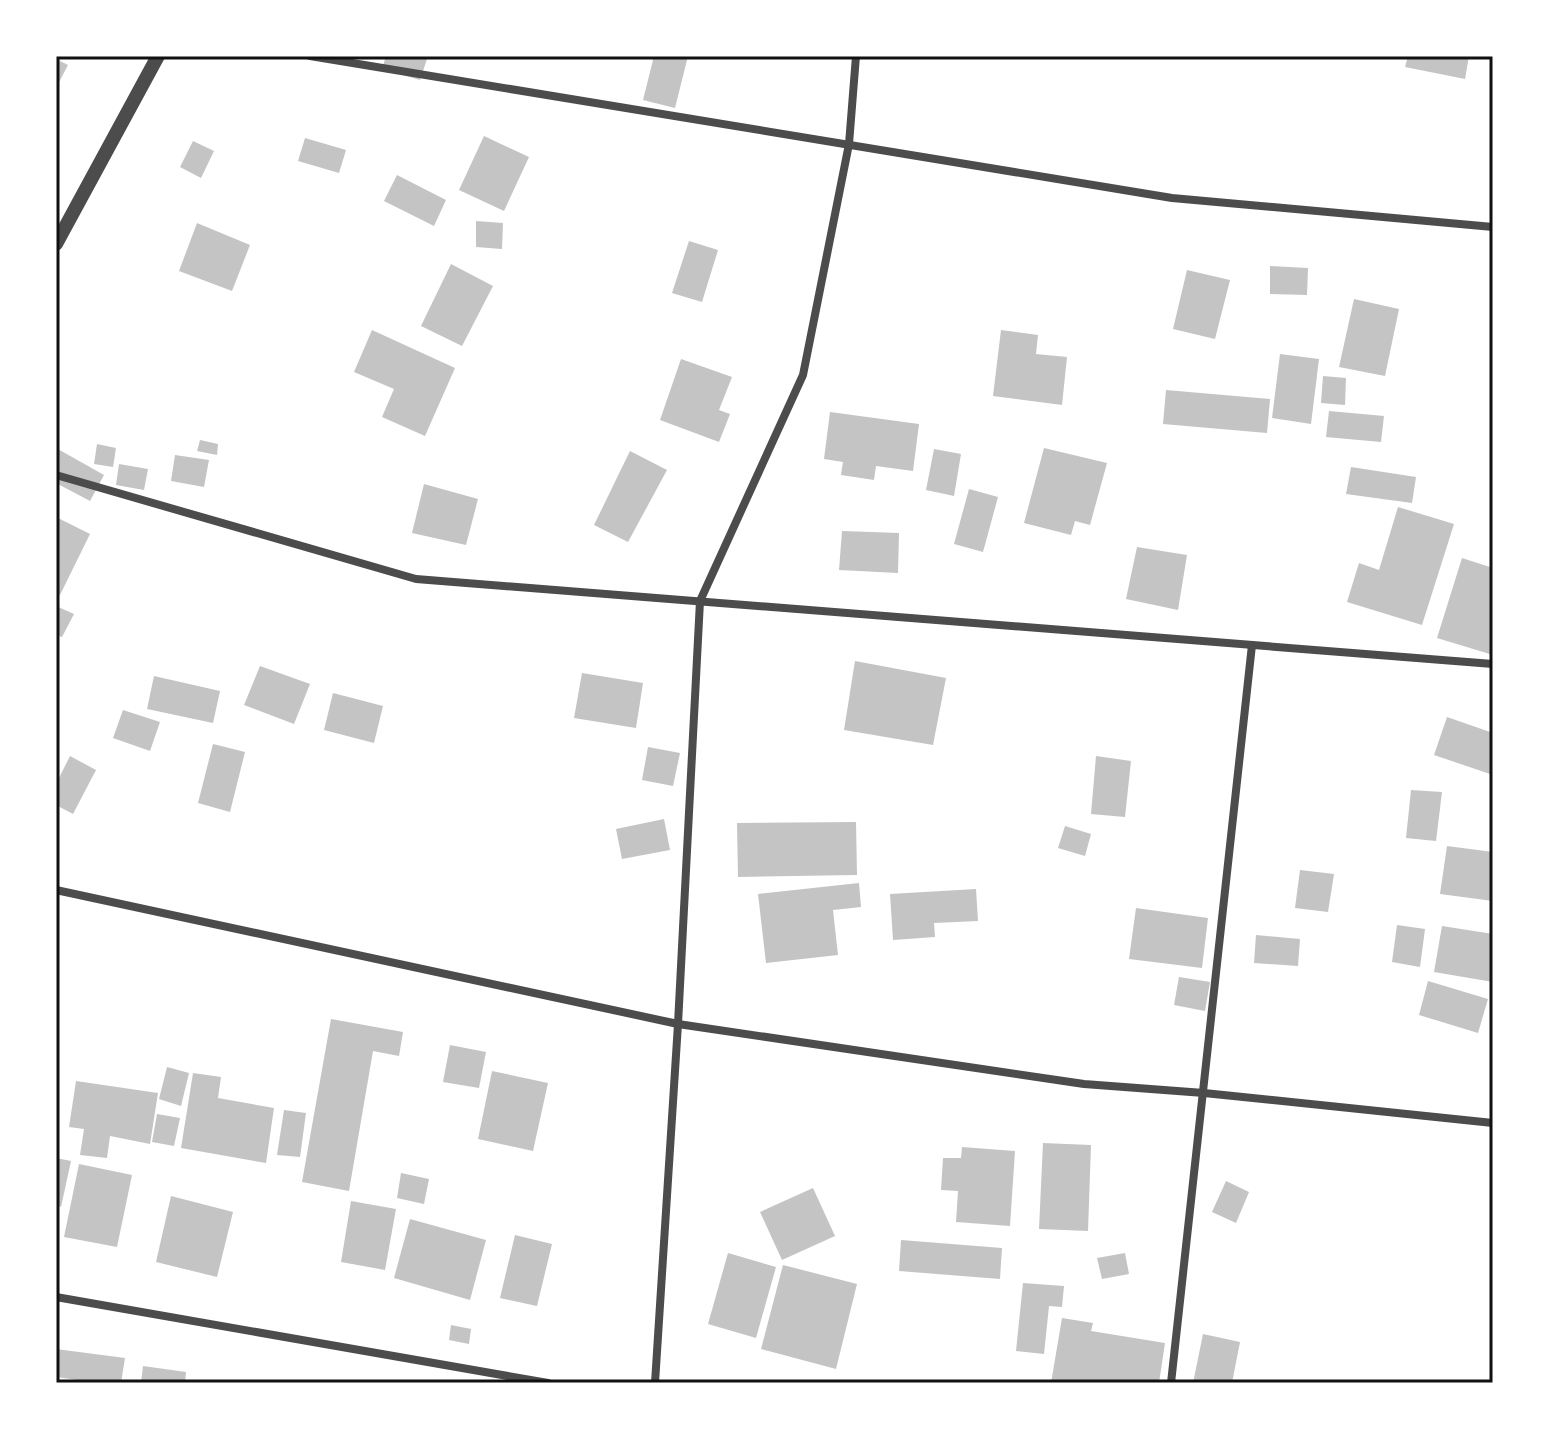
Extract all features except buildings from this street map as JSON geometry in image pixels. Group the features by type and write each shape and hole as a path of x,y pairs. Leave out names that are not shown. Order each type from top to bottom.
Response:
{"street":[{"path":"56,244 158,56"},
{"path":"310,56 1172,198 1493,227"},
{"path":"655,1383 700,601 803,375 849,144 856,56"},
{"path":"56,475 416,579 1493,664"},
{"path":"1171,1383 1252,645"},
{"path":"56,890 678,1024 1084,1084 1204,1093 1493,1123"},
{"path":"56,1297 548,1383"}]}
